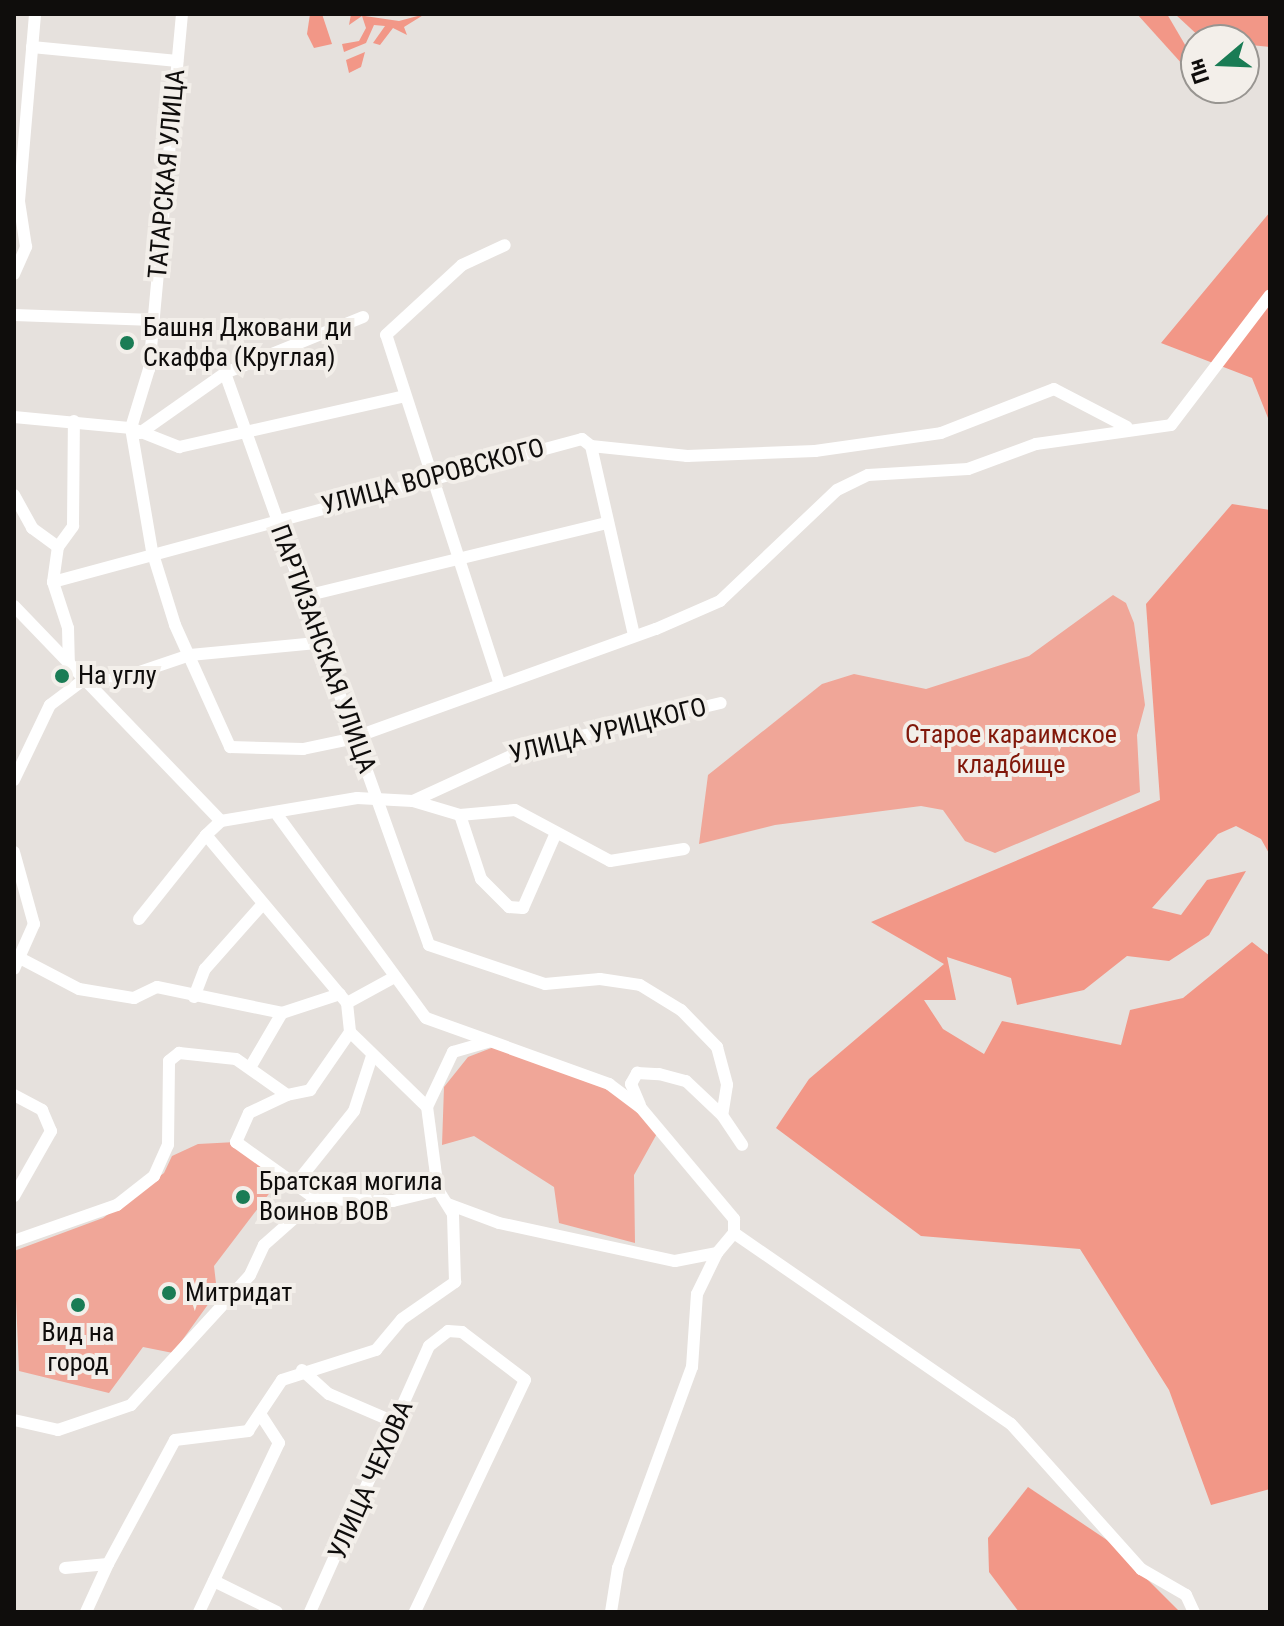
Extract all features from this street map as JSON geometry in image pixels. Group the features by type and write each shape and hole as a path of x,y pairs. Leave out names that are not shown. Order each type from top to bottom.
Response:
{"street":[{"path":"14,274 26,247 19,201 35,14"},
{"name":"ТАТАРСКАЯ УЛИЦА","path":"135,430 154,320 182,14"},
{"path":"32,47 177,61"},
{"path":"499,682 432,477 401,397 386,335 462,265 505,245"},
{"path":"135,430 152,551 190,655 230,747 303,749 350,739 720,601 837,490 868,475 968,469 1036,444 1127,427 1171,425 1270,295"},
{"path":"14,315 154,320"},
{"path":"135,430 225,373 363,317"},
{"name":"ПАРТИЗАНСКАЯ УЛИЦА","path":"225,373 250,436 350,739 380,799 418,926 429,945 545,984 600,979 640,985 681,1010 717,1047 727,1085 722,1115"},
{"path":"634,635 586,442 687,456 815,451 941,433 1054,389 1127,427"},
{"path":"14,417 74,421 135,430 179,447 250,436 401,397"},
{"path":"69,669 68,628 53,582 58,547 73,526 74,421"},
{"name":"УЛИЦА ВОРОВСКОГО","path":"53,582 152,551 432,477 586,442"},
{"path":"14,495 32,528 58,547"},
{"path":"301,597 461,562 608,523"},
{"path":"14,606 69,669 221,821 206,835 139,919"},
{"path":"14,780 50,705 82,681 116,680 190,655 316,643"},
{"name":"УЛИЦА УРИЦКОГО","path":"221,821 278,816 380,799 413,801 526,749 721,703"},
{"path":"413,801 460,815 515,810 555,835 610,861 684,849"},
{"path":"460,815 481,879 509,907 523,908 555,835"},
{"path":"278,816 319,863 391,979 426,1018 609,1084 641,1108 734,1219 734,1233 717,1253 697,1294 692,1367 618,1568 611,1612"},
{"path":"206,835 260,907 343,999 350,1032 427,1107"},
{"path":"14,852 34,924 15,960 79,989 134,998 157,987 282,1013 343,999 391,979"},
{"path":"194,997 205,969 260,907"},
{"path":"251,1066 282,1013"},
{"path":"316,1199 298,1181 234,1135 249,1113 287,1095 310,1090 350,1032"},
{"path":"86,1612 108,1564 175,1440 233,1437 261,1415 282,1380 302,1370 376,1350 402,1319 447,1291 460,1265 448,1204 438,1190 427,1107 453,1052 488,1042"},
{"path":"14,1241 117,1205 154,1176 168,1145 169,1061 179,1053 251,1066 287,1095"},
{"path":"298,1181 354,1111 372,1056"},
{"path":"641,1108 631,1084 637,1073 659,1074 686,1081 722,1115 742,1145"},
{"path":"14,1095 42,1110 51,1131 14,1196"},
{"path":"14,1420 58,1430 131,1405 250,1275 264,1245 316,1199 393,1201 438,1190"},
{"path":"448,1204 499,1223 661,1258 717,1253"},
{"path":"734,1233 941,1380 1011,1424 1141,1569 1186,1595 1194,1612"},
{"name":"УЛИЦА ЧЕХОВА","path":"310,1612 399,1424 429,1346 448,1331 462,1332 525,1380 415,1612"},
{"path":"302,1370 329,1394 399,1424"},
{"path":"199,1612 279,1443 261,1415"},
{"path":"65,1568 108,1564"},
{"path":"214,1581 277,1612"}],"green space":[{"name":"Старое караимское кладбище","path":"1113,595 1126,603 1134,623 1145,705 1137,735 1140,792 995,853 965,841 943,810 921,806 775,825 699,844 708,775 822,684 854,674 926,689 1029,656"},
{"path":"494,1047 611,1089 659,1130 634,1175 635,1243 559,1223 554,1187 474,1136 442,1145 444,1087 468,1057"},
{"path":"236,1142 284,1174 214,1266 217,1292 173,1353 143,1347 109,1393 19,1371 14,1251 103,1218 164,1173 172,1156 198,1144"}],"shaded area":[{"path":"310,14 322,14 332,44 314,48 307,34"},
{"path":"351,14 399,21 425,14 404,27 407,35 393,28 380,45 373,43 385,26 374,25 366,43 344,52 342,44 359,41 366,28 362,16 349,25"},
{"path":"1137,14 1167,14 1180,36 1180,62"},
{"path":"1175,14 1270,14 1270,47 1260,46 1260,24 1186,24"},
{"path":"365,52 361,67 349,73 346,60"},
{"path":"1270,212 1270,423 1252,378 1161,343"},
{"path":"1232,504 1270,510 1270,855 1261,839 1236,826 1218,834 1152,908 1181,915 1207,880 1246,871 1209,935 1169,961 1127,956 1084,990 1017,1005 1011,978 947,957 956,1000 924,1000 943,1029 984,1054 1002,1021 1121,1045 1130,1010 1183,998 1252,942 1270,956 1270,1489 1211,1505 1169,1390 1080,1249 921,1236 776,1128 809,1079 944,964 871,922 1160,800 1146,604"},
{"path":"1028,1487 1110,1542 1180,1612 1019,1612 989,1572 988,1538"}],"place":[{"name":"Башня Джовани ди Скаффа (Круглая)","path":"127,343"},
{"name":"На углу","path":"62,676"},
{"name":"Братская могила Воинов ВОВ","path":"243,1197"},
{"name":"Митридат","path":"169,1293"},
{"name":"Вид на город","path":"78,1305"}]}
